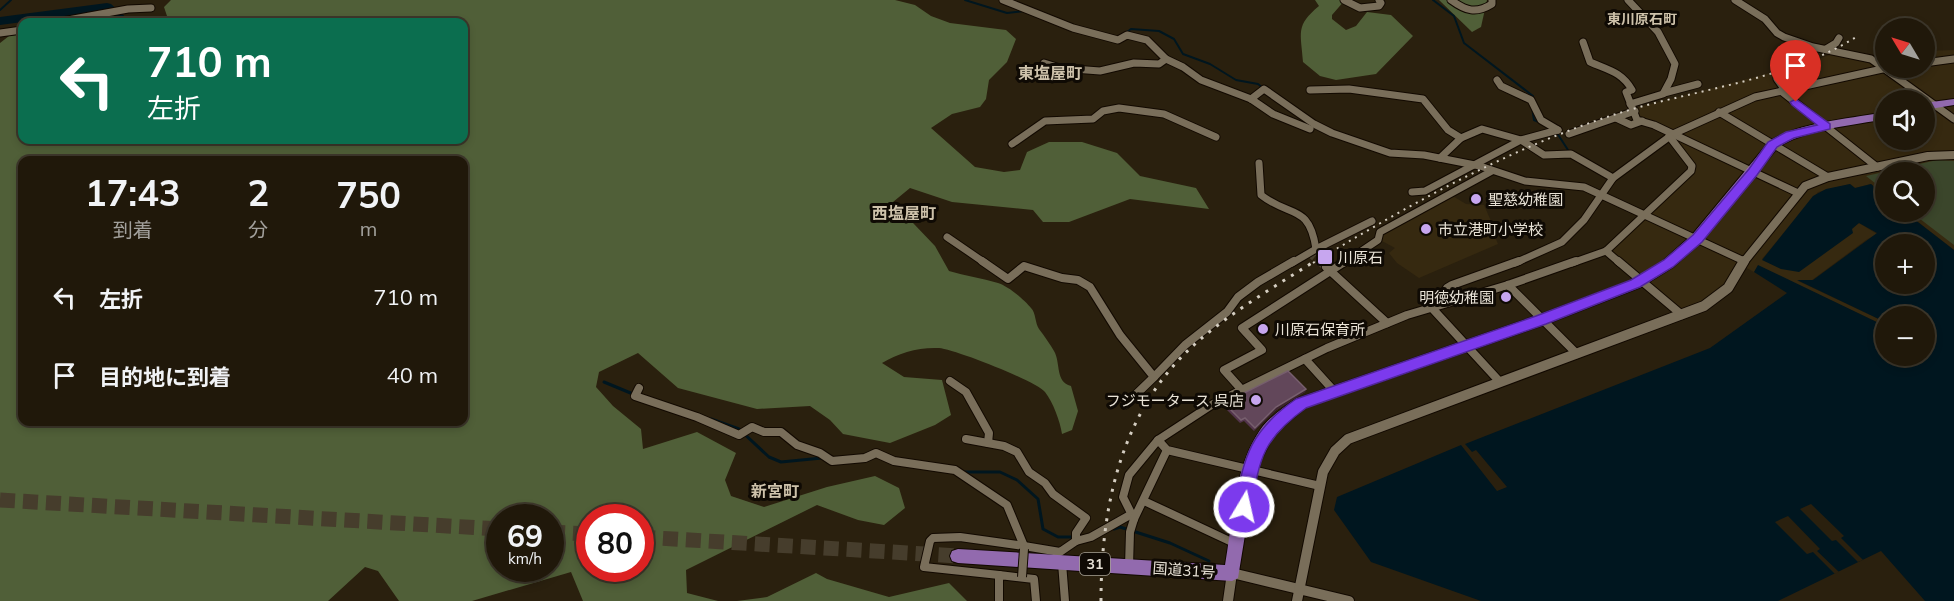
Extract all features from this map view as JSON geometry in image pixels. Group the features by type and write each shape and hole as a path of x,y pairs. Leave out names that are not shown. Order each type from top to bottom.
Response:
{"highway":[{"path":"1935,105 1954,102"},
{"path":"1773,144 1790,135 1875,117"},
{"name":"国道31号","path":"958,556 1232,573 1249,470 1258,446 1270,427 1301,403 1541,320 1639,281 1668,264 1697,238 1753,172 1773,144"}],"street":[{"path":"1003,0 1073,28 1118,40 1127,35 1148,40 1166,59 1183,67 1201,80 1251,99 1272,114 1310,129"},
{"path":"1344,0 1354,8 1360,9 1379,6 1381,3 1379,0"},
{"path":"1451,0 1461,7 1482,12 1492,4 1492,0"},
{"path":"1628,0 1658,32 1675,64 1671,79 1663,94"},
{"path":"1735,0 1765,19 1777,33 1784,37 1875,62"},
{"path":"79,18 128,9 151,8"},
{"path":"0,33 18,31"},
{"path":"1826,49 1836,43 1839,38"},
{"path":"1583,42 1590,62 1604,65 1625,77 1632,90 1626,92 1637,120 1798,193"},
{"path":"1044,63 1060,68 1100,71 1134,63 1159,64 1166,59"},
{"path":"1935,62 1954,59"},
{"path":"1435,306 1447,288 1452,285 1529,258 1562,242 1584,220 1613,178 1671,135 1755,97 1875,70"},
{"path":"1897,78 1910,90"},
{"path":"1777,79 1783,90 1875,165"},
{"path":"1412,192 1425,191 1521,140 1558,130 1541,120 1531,100 1501,86 1497,81"},
{"path":"1630,104 1671,90 1698,84"},
{"path":"1251,99 1264,89 1314,124 1332,133 1390,153 1440,158 1473,165 1525,181 1576,185 1601,194 1744,261"},
{"path":"1310,90 1349,89 1423,99 1448,130 1461,138"},
{"path":"1012,144 1045,121 1093,119 1110,108 1164,114 1216,137"},
{"path":"1935,109 1954,119"},
{"path":"1569,134 1635,111"},
{"path":"1719,112 1828,177"},
{"path":"1616,118 1629,126 1642,121"},
{"path":"1440,158 1461,138 1482,129 1521,140 1544,155 1571,154 1613,178"},
{"path":"1129,566 1131,523 1123,497 1129,475 1158,441 1212,404 1241,389 1387,323 1606,252 1692,168 1671,135"},
{"path":"1900,162 1928,156 1954,155"},
{"path":"1259,163 1260,195 1266,200 1295,210 1305,217 1312,227 1316,249"},
{"path":"1297,601 1320,486 1328,459 1340,444 1353,436 1704,306 1728,288 1744,261 1805,186 1828,177 1875,167"},
{"path":"1241,389 1224,370 1262,350 1242,328 1328,269 1378,240 1380,232 1492,171"},
{"path":"1125,405 1195,336 1227,312 1238,297 1258,282 1372,221"},
{"path":"947,237 1008,279 1024,266 1083,282 1099,300 1120,335 1154,377"},
{"path":"1606,252 1682,315"},
{"path":"1328,269 1387,323"},
{"path":"1508,285 1577,354"},
{"path":"1435,306 1464,346 1499,381"},
{"path":"1305,359 1334,391"},
{"path":"950,381 966,392 989,433 988,442"},
{"path":"637,391 742,432 753,427 764,432 781,432 797,445 826,458 865,458 876,453 894,461 958,472 1007,505 1024,548 1022,577"},
{"path":"966,439 1004,446 1017,452 1029,472 1045,483 1053,494 1086,518 1076,538 1060,552 960,537 933,538 930,541 924,567 1034,579 1036,601"},
{"path":"1158,441 1167,450 1320,486"},
{"path":"1076,538 1091,537 1131,523 1144,501 1167,450"},
{"path":"1144,501 1238,545"},
{"path":"1062,563 1065,601"},
{"path":"1228,601 1232,573 1349,601"},
{"path":"999,574 999,601"}],"shaded area":[{"path":"1954,50 1954,250 1918,222 1935,222 1935,162 1875,162 1875,187 1871,184 1855,188 1850,184 1818,192 1762,259 1781,269 1859,223 1877,234 1812,280 1798,281 1875,317 1875,321 1758,266 1754,272 1741,265 1731,285 1682,315 1606,252 1692,169 1666,132 1641,121 1636,108 1790,68 1836,53 1875,60 1875,78 1935,78 1935,51"},
{"path":"1451,195 1466,204 1484,205 1497,235 1495,237 1498,244 1419,278 1397,263 1389,253 1395,248 1382,241 1383,232"}],"green space":[{"path":"171,0 895,0 915,5 931,16 950,23 1006,30 1016,39 1007,62 989,80 986,99 980,107 952,114 931,128 975,167 1004,172 1020,170 1027,152 1049,142 1082,142 1117,153 1140,176 1196,188 1209,209 1130,199 1069,222 1043,222 1033,210 952,202 910,188 893,202 935,246 949,271 1002,285 1021,297 1033,310 1038,327 1056,356 1060,376 1066,384 1071,386 1078,411 1072,430 1062,434 1051,401 1038,387 994,366 939,348 909,351 882,363 904,377 942,380 951,415 935,425 890,443 843,434 830,420 810,406 757,409 678,388 638,353 599,372 596,387 613,406 641,429 643,449 697,432 736,453 725,480 731,496 764,507 827,487 875,476 899,488 905,508 884,525 858,520 817,505 686,570 687,593 718,601 583,601 571,572 564,574 564,504 486,504 486,582 537,582 472,601 399,601 378,571 365,567 328,601 0,601 0,43 9,36 18,35 18,144 468,144 468,18 168,18 164,7"},
{"path":"1315,0 1345,0 1332,15 1332,19 1346,30 1356,26 1367,12 1391,15 1413,36 1376,74 1336,80 1320,76 1303,62 1301,43 1303,25 1319,6"},
{"path":"1439,0 1487,0 1481,27 1472,32"},
{"path":"1954,161 1954,245 1924,222 1935,222 1935,162 1928,162"},
{"path":"1875,174 1875,183 1866,176"},
{"path":"816,573 827,579 889,597 949,583 967,601 737,601 767,597"}],"water":[{"path":"1850,184 1855,188 1871,184 1875,187 1875,222 1918,222 1933,234 1876,234 1859,223 1852,229 1853,233 1799,272 1781,269 1762,260 1813,196 1826,189"},
{"path":"1875,234 1875,294 1935,294 1935,235 1954,250 1954,601 1925,601 1881,551 1778,601 1481,601 1371,562 1334,510 1337,497 1461,445 1497,491 1507,487 1476,450 1472,452 1465,444 1710,348 1787,293 1754,272 1758,265 1875,321 1875,366 1935,366 1935,306 1875,306 1875,317 1797,280 1813,280"}],"pier":[{"path":"1811,504 1844,536 1841,538 1863,560 1858,562 1836,540 1832,541 1800,509"},
{"path":"1788,516 1820,549 1817,551 1839,572 1835,574 1813,552 1807,554 1775,522"}],"building":[{"name":"フジモータース 呉店","path":"1288,371 1306,389 1276,407 1255,428 1245,418 1241,420 1224,403"}],"waterway":[{"path":"0,10 11,0"},
{"path":"965,0 1007,13 1024,11"},
{"path":"1433,0 1454,16 1464,43 1533,96 1531,98"},
{"path":"23,18 107,7 120,18"},
{"path":"0,21 18,19"},
{"path":"1123,35 1131,29 1159,31 1174,39 1183,54 1210,64 1236,80 1258,84 1263,88"},
{"path":"1532,107 1534,120 1541,123"},
{"path":"1557,133 1568,150"},
{"path":"604,382 633,394"},
{"path":"711,419 739,429 769,457 781,462 822,458"},
{"path":"963,472 1000,472 1017,480 1038,499 1043,529 1058,537 1075,537"},
{"path":"1114,529 1120,527 1170,543 1209,561"}],"tunnel":[{"path":"1309,253 1321,263"},
{"path":"1319,261 1326,267"},
{"path":"0,500 486,528"},
{"path":"564,533 576,533"},
{"path":"654,538 958,556"}],"railway":[{"path":"1313,263 1421,200 1533,145 1610,116 1799,64 1829,52 1856,37"},
{"path":"1101,601 1105,530 1111,495 1120,462 1133,429 1149,399 1170,370 1209,332 1253,300 1315,261"}],"place":[{"name":"聖慈幼稚園","path":"1476,199"},
{"name":"市立港町小学校","path":"1426,229"},
{"name":"川原石","path":"1325,257"},
{"name":"明徳幼稚園","path":"1506,297"},
{"name":"川原石保育所","path":"1263,329"},
{"name":"フジモータース 呉店","path":"1256,400"}],"district":[{"name":"東川原石町","path":"1642,19"},
{"name":"東塩屋町","path":"1050,73"},
{"name":"西塩屋町","path":"904,213"},
{"name":"新宮町","path":"775,491"}],"route":[{"path":"1244,507 1249,470 1264,436 1270,427 1301,403 1541,320 1636,284 1668,264 1697,238 1753,172 1773,144 1790,135 1826,126 1796,102"}]}
